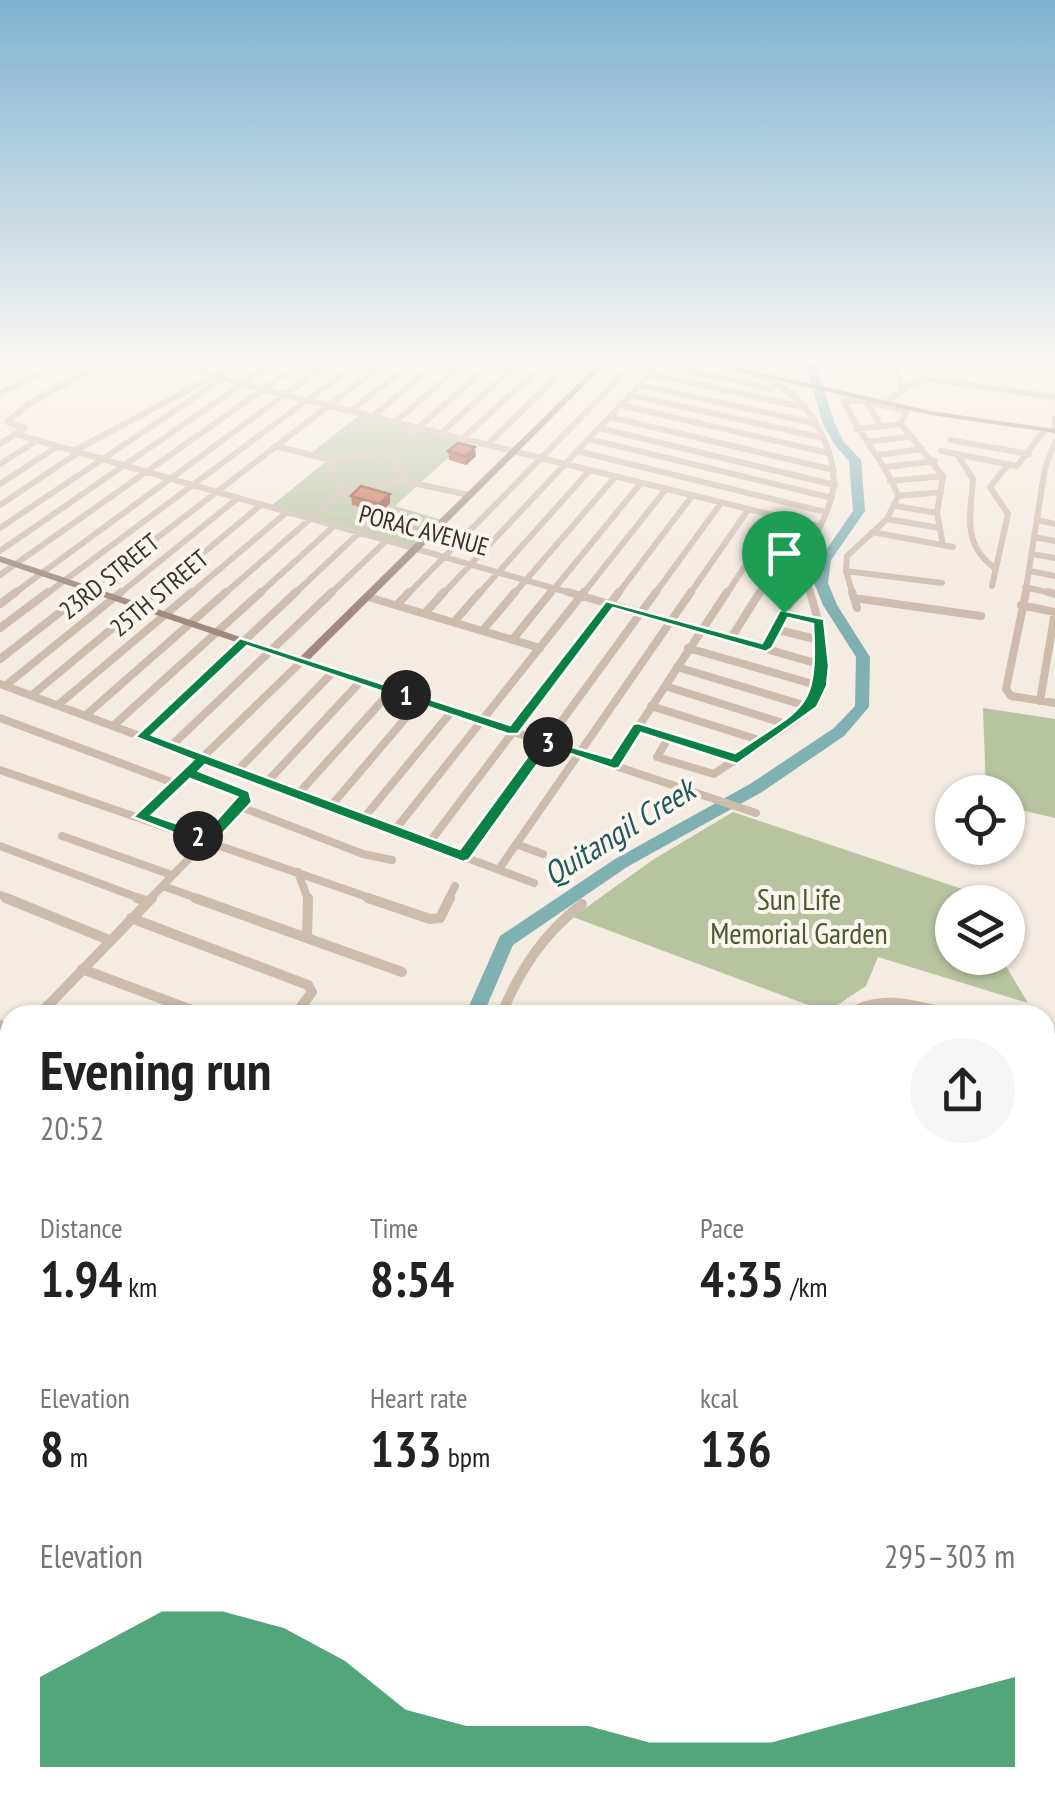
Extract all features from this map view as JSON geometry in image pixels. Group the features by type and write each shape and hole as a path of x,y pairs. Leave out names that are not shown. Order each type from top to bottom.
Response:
{"main road":[{"path":"0,559 302,661 518,445"}],"street":[{"path":"0,464 30,445"},
{"name":"PORAC AVENUE","path":"54,445 822,666"},
{"path":"0,506 88,445"},
{"path":"0,528 125,445"},
{"path":"0,550 153,445"},
{"path":"0,575 186,445"},
{"path":"0,604 38,572 216,445"},
{"path":"0,628 245,445"},
{"path":"0,659 275,446 332,460 391,452 399,445"},
{"path":"489,445 818,526"},
{"path":"398,604 553,445"},
{"path":"425,613 583,445"},
{"path":"612,445 832,498"},
{"path":"669,445 835,485"},
{"path":"729,445 834,470"},
{"path":"792,445 828,453"},
{"path":"669,737 657,758 708,775 810,707 820,686 823,641 805,577 807,550 835,485 825,445"},
{"path":"857,608 846,570 847,556 887,519 898,496 888,467 869,445"},
{"path":"919,445 943,476 937,513 942,544"},
{"path":"977,445 1029,454"},
{"path":"941,451 1007,466 1021,465 1038,445"},
{"path":"0,484 58,446"},
{"path":"1054,447 1006,692 1055,703"},
{"path":"878,455 922,448"},
{"path":"577,451 825,512"},
{"path":"391,452 403,481"},
{"path":"958,456 968,466 975,490 968,513 980,559 995,568"},
{"path":"332,460 342,492"},
{"path":"888,467 935,461"},
{"path":"975,490 990,487 1007,466"},
{"path":"454,622 590,470"},
{"path":"890,481 943,476"},
{"path":"483,630 615,477"},
{"path":"86,715 342,492 403,481 469,495"},
{"path":"513,639 641,483"},
{"path":"990,487 1008,514 992,586"},
{"path":"394,831 666,489"},
{"path":"898,496 942,492"},
{"path":"429,843 692,496"},
{"name":"23RD STREET","path":"3,685 238,498"},
{"path":"463,856 721,503"},
{"path":"32,695 262,504"},
{"path":"896,506 937,513"},
{"path":"499,869 748,510"},
{"name":"25TH STREET","path":"58,705 287,512"},
{"path":"614,764 777,517"},
{"path":"887,519 940,528"},
{"path":"1038,520 1055,524"},
{"path":"731,638 805,523"},
{"path":"113,726 334,526"},
{"path":"872,532 953,546"},
{"path":"142,737 359,533"},
{"path":"1034,537 1055,541"},
{"path":"170,747 386,541"},
{"path":"1032,554 1055,558"},
{"path":"846,570 942,584"},
{"path":"1030,571 1055,576"},
{"path":"766,648 805,577"},
{"path":"1025,587 1055,594"},
{"path":"0,592 11,596"},
{"path":"368,596 540,648"},
{"path":"854,598 980,616"},
{"path":"1022,605 1055,612 1040,701"},
{"path":"784,613 820,622"},
{"path":"775,629 823,641"},
{"path":"688,648 820,686"},
{"path":"141,817 302,661 756,813"},
{"path":"677,667 810,707"},
{"path":"236,772 333,672"},
{"path":"266,783 362,681"},
{"path":"3,685 534,883"},
{"path":"665,686 786,724"},
{"path":"298,794 392,690"},
{"path":"330,807 421,700"},
{"path":"651,706 762,741"},
{"path":"363,819 452,711"},
{"path":"0,718 174,783"},
{"path":"638,727 737,759"},
{"path":"0,770 437,920 455,886"},
{"path":"49,1005 247,798 189,773"},
{"path":"241,807 362,854 392,860"},
{"path":"62,836 172,876"},
{"path":"516,844 543,854"},
{"path":"0,846 146,901"},
{"path":"298,872 308,895 306,936"},
{"path":"163,886 402,972"},
{"path":"0,895 109,940"},
{"path":"505,1005 526,958 542,937 582,904"},
{"path":"131,918 308,985 312,992 302,1005"},
{"path":"82,969 178,1005"},
{"path":"861,1005 879,1000 905,1005"}],"green space":[{"path":"322,445 463,445 395,506 442,520 413,548 271,506 328,460 310,454"},
{"path":"983,708 1055,719 1055,818 1025,811 1025,775 985,775"},
{"name":"Sun Life Memorial Garden","path":"733,812 950,885 935,885 935,974 878,957 866,986 838,1005 808,1005 573,917 654,859"},
{"name":"Sun Life Memorial Garden","path":"937,975 1011,975 1028,1003"}],"building":[{"path":"456,445 475,447 466,456 448,451"},
{"path":"361,486 390,494 379,504 351,496"}],"waterway":[{"name":"Quitangil Creek","path":"478,1005 506,941 621,863 756,788 839,732 862,707 863,657 830,605 821,583 825,560 859,511 855,460 841,445"}],"route":[{"path":"784,613 766,648 610,604 513,730 245,641 142,737 203,759 189,773 244,794 245,802 208,840 141,817 203,759 463,856 546,741 614,764 638,727 737,759 810,707 820,686 820,622 784,613"}]}
